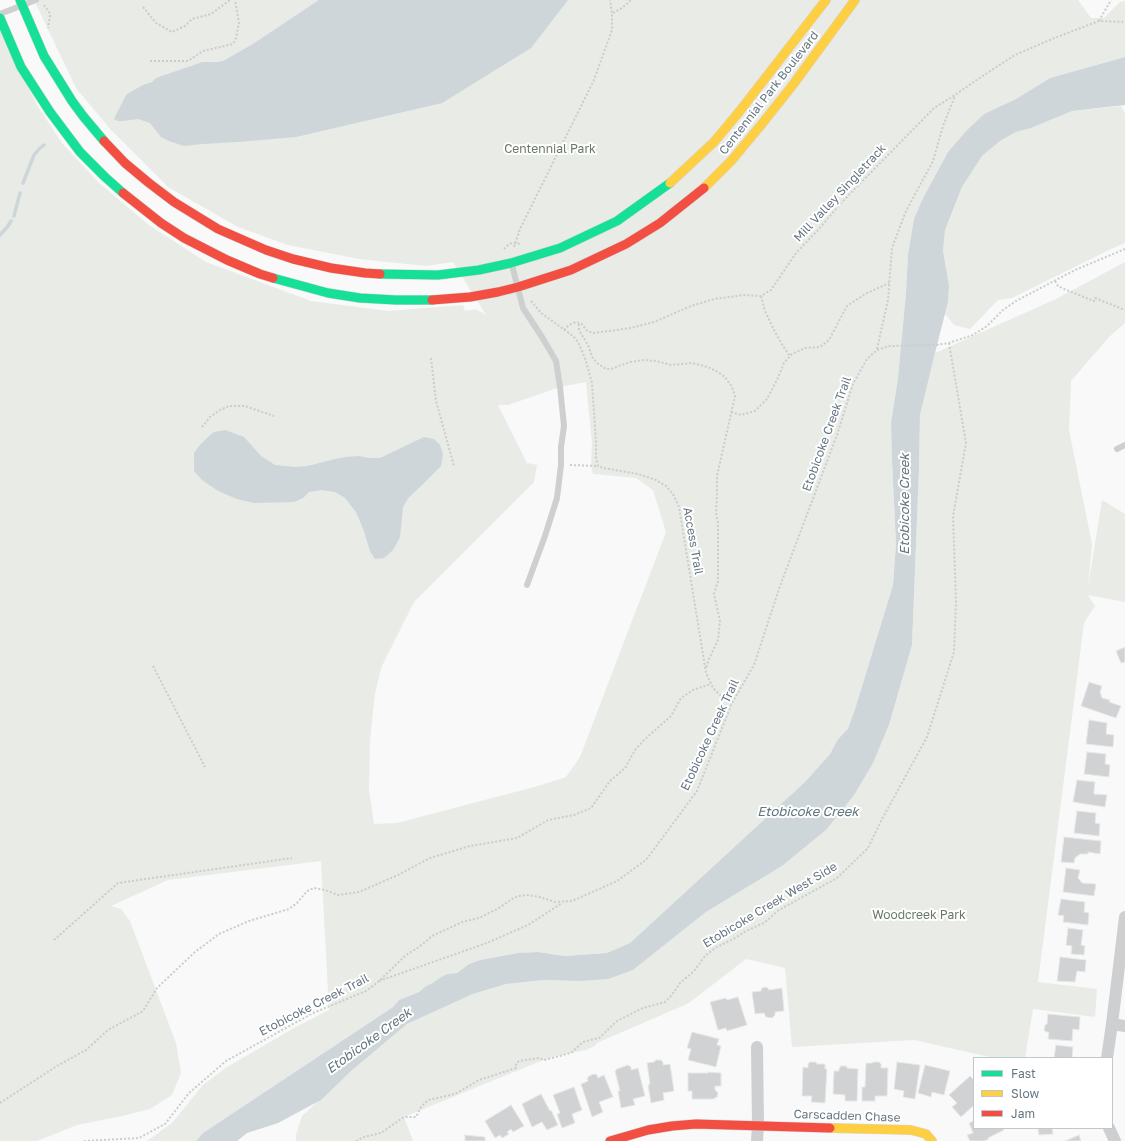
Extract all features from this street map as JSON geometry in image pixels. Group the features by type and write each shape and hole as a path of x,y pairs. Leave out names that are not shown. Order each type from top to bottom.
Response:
{"street":[{"name":"Centennial Park Boulevard","path":"21,3 44,56 72,101 101,137 125,163 174,202 218,229 266,250 293,259 331,268 365,273 438,275 479,270 511,263 560,248 617,221 674,180 714,142 826,0"},
{"name":"Centennial Park Boulevard","path":"0,18 22,67 50,112 80,152 132,201 160,223 210,252 260,274 328,293 360,298 438,300 470,297 518,287 570,270 626,244 660,222 689,201 710,183 732,160 761,125 855,0"},
{"path":"1107,1057 1125,917"},
{"path":"1112,1024 1125,1026"},
{"path":"757,1047 757,1141"},
{"name":"Carscadden Chase","path":"610,1141 648,1130 696,1124 911,1130 926,1134 932,1141"},
{"path":"1109,1129 1115,1141"}],"lane":[{"path":"0,14 21,3 36,0"},
{"path":"511,263 523,308 556,361 564,426 557,498 527,585"},
{"path":"1117,449 1125,445"}],"path":[{"path":"143,7 156,23 172,32 185,26 192,19 211,14 230,0"},
{"path":"150,60 188,61 203,51 233,44 236,38 239,23 235,0"},
{"path":"511,263 515,243 520,229 594,80 612,30 610,0"},
{"path":"612,13 622,8 631,0"},
{"path":"1099,21 1111,0"},
{"path":"43,4 50,16 48,33"},
{"name":"Mill Valley Singletrack","path":"761,296 771,290 796,253 842,202 934,108 1015,56 1052,39 1099,21 1125,22"},
{"path":"877,350 888,300 892,248 906,211 933,161 943,126 955,95"},
{"path":"501,253 509,244 522,244"},
{"name":"Etobicoke Creek Trail","path":"84,1141 139,1138 165,1124 189,1093 226,1061 313,1013 366,991 378,982 406,954 419,947 432,936 462,922 479,918 518,896 528,895 555,902 572,901 617,881 646,860 697,791 732,703 754,665 780,586 837,435 853,384 867,359 877,350 889,346 936,345 949,343 973,335 987,326 1003,310 1016,301 1075,270 1125,248"},
{"path":"1055,281 1058,286 1070,292 1094,301 1095,298 1125,310"},
{"path":"731,412 741,415 755,411 767,399 784,363 792,354 805,348 820,347 829,340 846,306 865,294 889,283"},
{"path":"518,287 541,313 573,336 578,342 591,376 595,419 596,458 598,466"},
{"path":"564,330 569,325 576,322 582,324 587,331 594,333 631,328 654,322 691,306 714,299 744,295 761,296 765,311 774,330 790,356"},
{"path":"579,323 579,330 589,348 592,357 597,363 606,369 611,369 630,362 644,360 656,361 670,365 692,363 708,367 716,371 725,377 732,387 735,396 716,485 718,494 716,513 718,523 718,581 714,594 720,620 718,640 708,659 706,669"},
{"name":"Etobicoke Creek West Side","path":"356,1141 364,1137 381,1133 404,1117 416,1117 421,1107 428,1100 454,1094 479,1080 516,1068 516,1064 519,1061 538,1058 544,1060 570,1053 583,1042 599,1038 617,1021 643,1008 665,1002 680,983 694,971 705,956 715,948 764,923 779,910 837,878 868,848 927,737 954,652 956,601 953,516 966,443 949,343"},
{"path":"431,358 436,400 454,466"},
{"path":"202,426 210,417 220,410 230,406 245,406 274,416"},
{"name":"Access Trail","path":"561,464 598,466 638,474 656,480 666,486 673,494 679,508 706,673 713,688 721,696 732,703"},
{"path":"153,666 205,767"},
{"path":"0,1103 57,1066 86,1050 108,1030 143,1011 157,988 195,952 218,934 248,921 289,909 297,903 307,891 314,888 325,890 338,896 359,892 430,858 470,846 517,838 548,820 574,815 591,808 610,781 625,768 635,750 671,716 681,698 693,690 711,684"},
{"path":"54,940 118,883 292,858"},
{"path":"378,982 487,943 528,924 563,902"}],"green space":[{"name":"Centennial Park","path":"34,0 1078,0 1091,18 1104,18 1120,2 1125,1 1125,57 1050,78 1016,99 984,114 966,131 948,152 923,198 914,219 908,254 898,378 891,423 896,544 893,585 848,730 838,739 830,754 805,782 630,943 607,953 565,956 538,952 518,953 480,960 469,964 457,973 447,974 426,986 419,992 399,1000 393,1007 203,1133 196,1141 147,1141 172,1123 203,1085 227,1067 294,1028 329,1010 321,861 168,880 111,906 121,909 130,921 176,1043 181,1073 172,1095 150,1109 77,1125 37,1141 0,1141 0,29 37,105 62,143 99,183 149,225 206,262 311,301 388,311 463,305 465,311 476,309 486,315 453,262 426,266 359,259 288,245 238,227 168,187 111,130 76,88","holes":["586,382 592,444 591,466 593,474 636,478 653,490 666,532 580,757 566,777 538,786 397,823 374,824 369,790 370,740 375,693 382,666 414,602 534,482 537,465 527,463 498,405 508,405 560,387"]},
{"path":"1121,106 1125,114 1125,243 1012,298 998,300 970,329 954,325 945,314 948,302 949,285 943,251 945,230 962,187 982,156 1000,141 1016,132 1031,128 1072,111"},
{"name":"Woodcreek Park","path":"1125,262 1125,323 1109,337 1071,381 1069,430 1092,544 1088,587 1102,500 1125,514 1125,602 1088,595 1095,606 1084,623 1038,982 1097,989 1095,1017 1033,1009 1025,1057 990,1057 914,1040 792,1047 785,968 746,959 689,1003 597,1043 595,1046 586,1050 552,1057 404,1117 413,1141 296,1141 296,1135 302,1116 350,1072 407,1024 473,994 506,984 544,980 580,981 633,970 706,912 782,866 826,830 873,763 889,725 912,645 920,415 935,353 1056,299"}],"water":[{"path":"319,0 568,0 531,48 442,103 296,137 184,146 161,137 150,123 138,119 118,121 114,119 126,95 134,90 152,82 156,78 202,62 223,61 253,44"},
{"name":"Etobicoke Creek","path":"1125,57 1125,105 1072,111 1031,128 1016,132 1000,141 982,156 962,187 945,230 943,251 949,285 948,302 920,415 912,645 889,725 873,763 854,795 826,830 782,866 706,912 633,970 608,979 580,981 544,980 506,984 473,994 407,1024 350,1072 321,1100 278,1123 247,1133 237,1141 196,1141 203,1133 393,1007 399,1000 419,992 426,986 447,974 457,973 469,964 480,960 518,953 538,952 565,956 607,953 630,943 805,782 830,754 838,739 848,729 893,585 896,544 891,423 898,378 908,254 914,219 923,198 948,152 966,131 984,114 1016,99 1050,78"},
{"path":"225,430 244,437 261,456 275,465 294,467 308,466 335,459 359,456 380,458 424,437 434,439 440,445 443,454 441,466 409,497 403,507 400,537 393,550 384,558 375,559 370,551 356,512 345,498 335,492 321,490 309,492 303,498 294,502 254,503 237,499 218,491 202,480 194,471 194,453 214,432"}],"building":[{"path":"1125,647 1125,662 1121,663 1116,651"},
{"path":"1089,682 1102,686 1100,692 1102,698 1110,700 1109,702 1121,706 1116,718 1081,706"},
{"path":"1089,720 1107,723 1106,734 1114,735 1113,747 1086,744"},
{"path":"1087,752 1106,754 1105,764 1110,765 1109,777 1084,774"},
{"path":"1077,780 1095,782 1094,794 1107,795 1105,807 1073,802"},
{"path":"1077,811 1096,813 1095,823 1100,824 1099,836 1074,833"},
{"path":"1064,837 1101,841 1100,854 1088,852 1088,854 1080,854 1075,858 1074,863 1061,862"},
{"path":"1066,868 1080,870 1078,878 1082,883 1096,884 1094,896 1063,892"},
{"path":"1061,899 1085,902 1084,912 1089,913 1088,925 1063,922 1064,916 1058,915"},
{"path":"1068,928 1083,930 1081,945 1085,946 1084,955 1071,954 1072,946 1066,945"},
{"path":"1060,957 1086,960 1085,972 1077,971 1075,982 1057,981"},
{"path":"765,987 769,990 782,988 784,1011 775,1012 775,1015 772,1018 766,1017 764,1013 755,1014 752,992 761,991 762,988"},
{"path":"738,997 747,1025 727,1031 726,1028 718,1030 710,1002"},
{"path":"1048,1014 1080,1017 1079,1030 1073,1029 1072,1041 1048,1039 1049,1032 1044,1030 1045,1025 1047,1024"},
{"path":"692,1032 719,1039 717,1045 721,1046 716,1067 688,1060 691,1049 687,1048"},
{"path":"1056,1045 1073,1047 1072,1057 1054,1057"},
{"path":"656,1060 661,1060 663,1065 670,1064 674,1091 663,1093 664,1100 651,1103 647,1063 654,1062"},
{"path":"810,1062 825,1064 825,1069 827,1069 825,1103 811,1102 812,1096 802,1096 803,1067 808,1068 808,1064"},
{"path":"879,1062 881,1064 881,1068 888,1068 887,1096 875,1096 875,1101 862,1101 862,1087 865,1087 866,1063"},
{"path":"897,1062 920,1065 915,1099 903,1097 904,1091 894,1089"},
{"path":"628,1065 631,1067 631,1070 638,1068 645,1096 633,1099 635,1105 621,1108 618,1091 620,1091 615,1071"},
{"path":"925,1065 950,1071 944,1095 932,1092 931,1097 918,1093"},
{"path":"841,1066 858,1069 857,1101 845,1101 845,1095 833,1094 834,1071 839,1071"},
{"path":"688,1073 721,1073 721,1086 715,1086 715,1090 718,1093 717,1097 713,1099 692,1099 692,1091 688,1091"},
{"path":"594,1074 597,1075 598,1078 604,1075 613,1097 599,1102 603,1112 592,1117 581,1084 588,1081 587,1079 589,1076"},
{"path":"970,1076 973,1079 973,1106 961,1117 952,1107 957,1103 949,1095"},
{"path":"574,1087 582,1110 572,1114 575,1123 562,1128 557,1114 560,1113 553,1095"},
{"path":"541,1094 558,1125 547,1130 542,1122 532,1127 522,1104"},
{"path":"511,1105 524,1126 513,1132 511,1129 507,1132 509,1134 502,1138 500,1135 495,1138 485,1121"},
{"path":"973,1121 973,1129 1004,1130 984,1141 970,1141 967,1135 973,1133 969,1123"},
{"path":"1038,1129 1052,1129 1053,1134 1039,1135"},
{"path":"465,1135 485,1137 485,1141 465,1141"},
{"path":"1079,1135 1081,1141 1065,1141"}],"waterway":[{"path":"23,183 34,155 44,145"},
{"path":"14,216 20,193"},
{"path":"0,235 11,221"}],"traffic: fast":[{"path":"20,0 44,56 72,101 104,141"},
{"path":"0,18 21,67 50,112 80,152 123,193"},
{"path":"380,274 438,275 479,270 511,263 560,248 617,221 670,183"},
{"path":"273,278 328,293 360,298 432,300"}],"traffic: slow":[{"path":"670,183 714,142 826,0"},
{"path":"704,188 732,160 761,125 792,86 855,0"},
{"path":"830,1128 911,1130 926,1134 932,1141"}],"traffic: jam":[{"path":"104,141 125,163 149,183 174,202 218,229 266,250 293,259 331,268 380,274"},
{"path":"432,300 470,297 498,292 571,270 626,244 660,223 704,188"},
{"path":"123,193 161,223 184,238 227,260 273,278"},
{"path":"610,1141 648,1130 696,1124 830,1128"}]}
